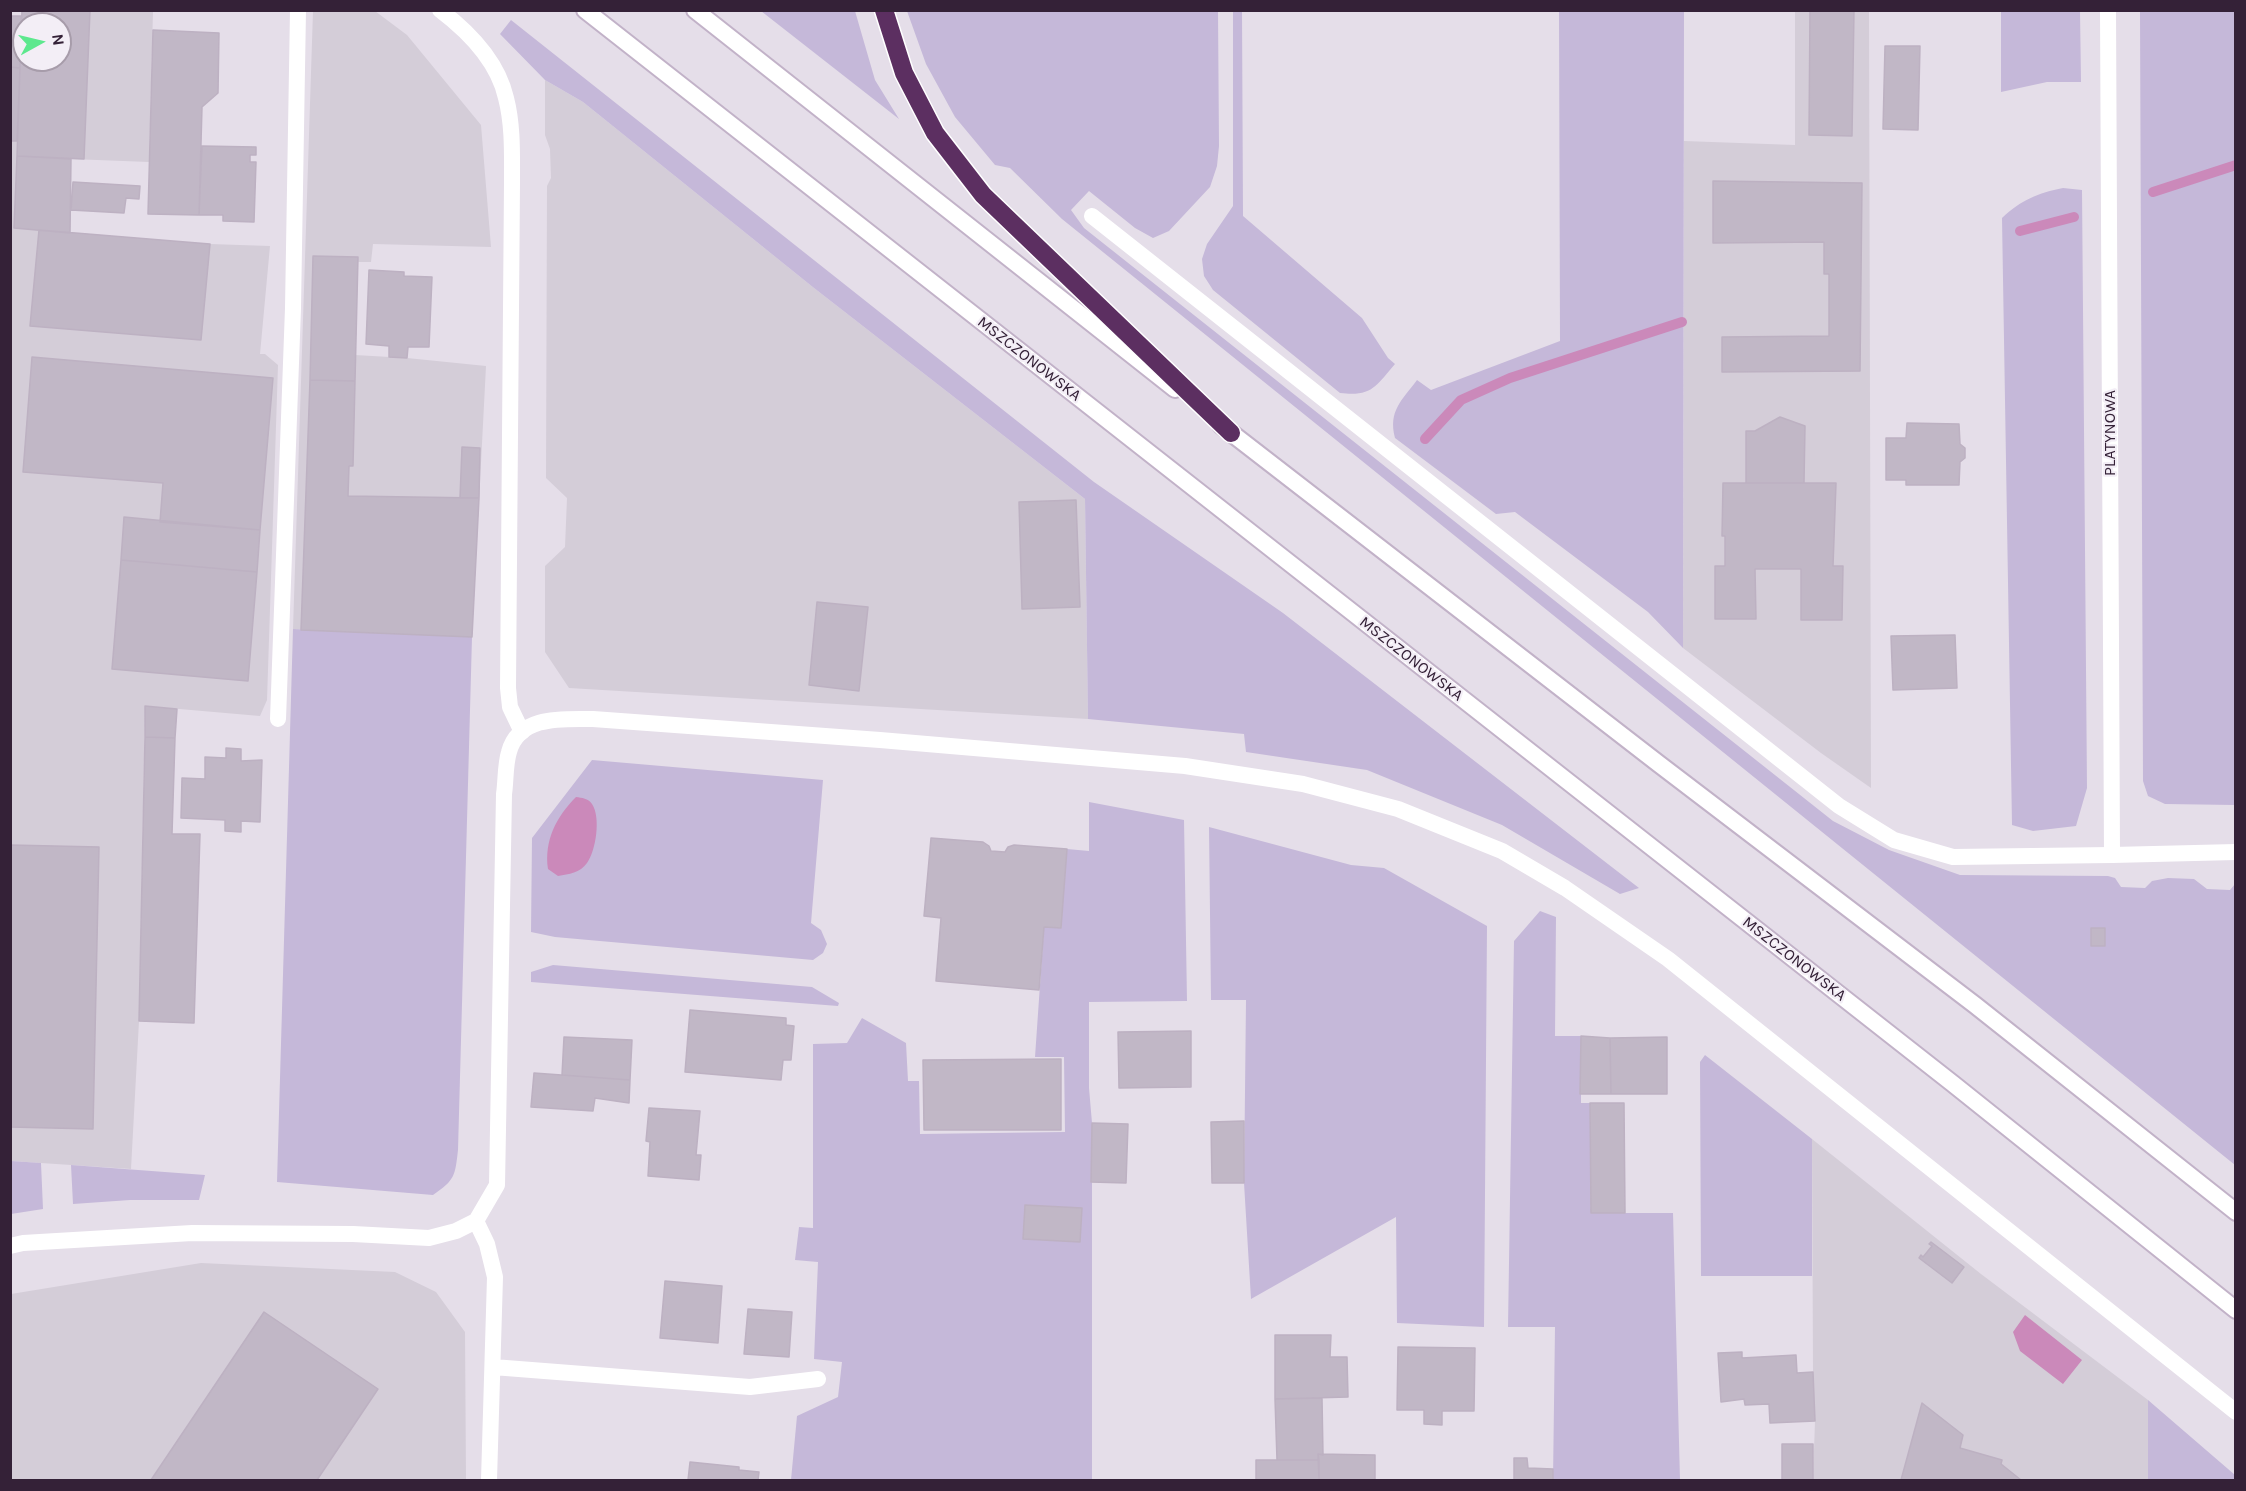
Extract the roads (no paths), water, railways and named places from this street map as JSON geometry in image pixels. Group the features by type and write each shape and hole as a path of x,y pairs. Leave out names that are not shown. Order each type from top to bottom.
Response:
{"highway":[{"path":"884,10 904,73 935,133 983,195 1231,433"}],"main road":[{"path":"278,719 293,308 298,10"},
{"path":"440,10 479,46 493,66 506,97 511,132 508,688 510,706 522,732"},
{"name":"MSZCZONOWSKA","path":"585,10 1943,1076 2235,1310"},
{"path":"695,10 1231,433 1659,765 1966,998 2235,1212"},
{"name":"PLATYNOWA","path":"2108,10 2112,855"},
{"path":"1092,216 1839,806 1894,840 1953,856 2235,852"},
{"path":"10,1246 23,1243 192,1233 353,1234 429,1238 456,1232 476,1221 496,1185 504,794 509,752 515,740 532,725 558,719 593,719 880,740 1173,765 1303,784 1398,809 1502,851 1565,888 1668,959 2235,1412"},
{"path":"476,1221 487,1244 495,1277 489,1480"},
{"path":"493,1367 750,1387 818,1379"}],"waterway":[{"path":"2153,192 2236,165"},
{"path":"2020,231 2074,217"},
{"path":"1425,439 1461,400 1510,378 1682,322"}]}
